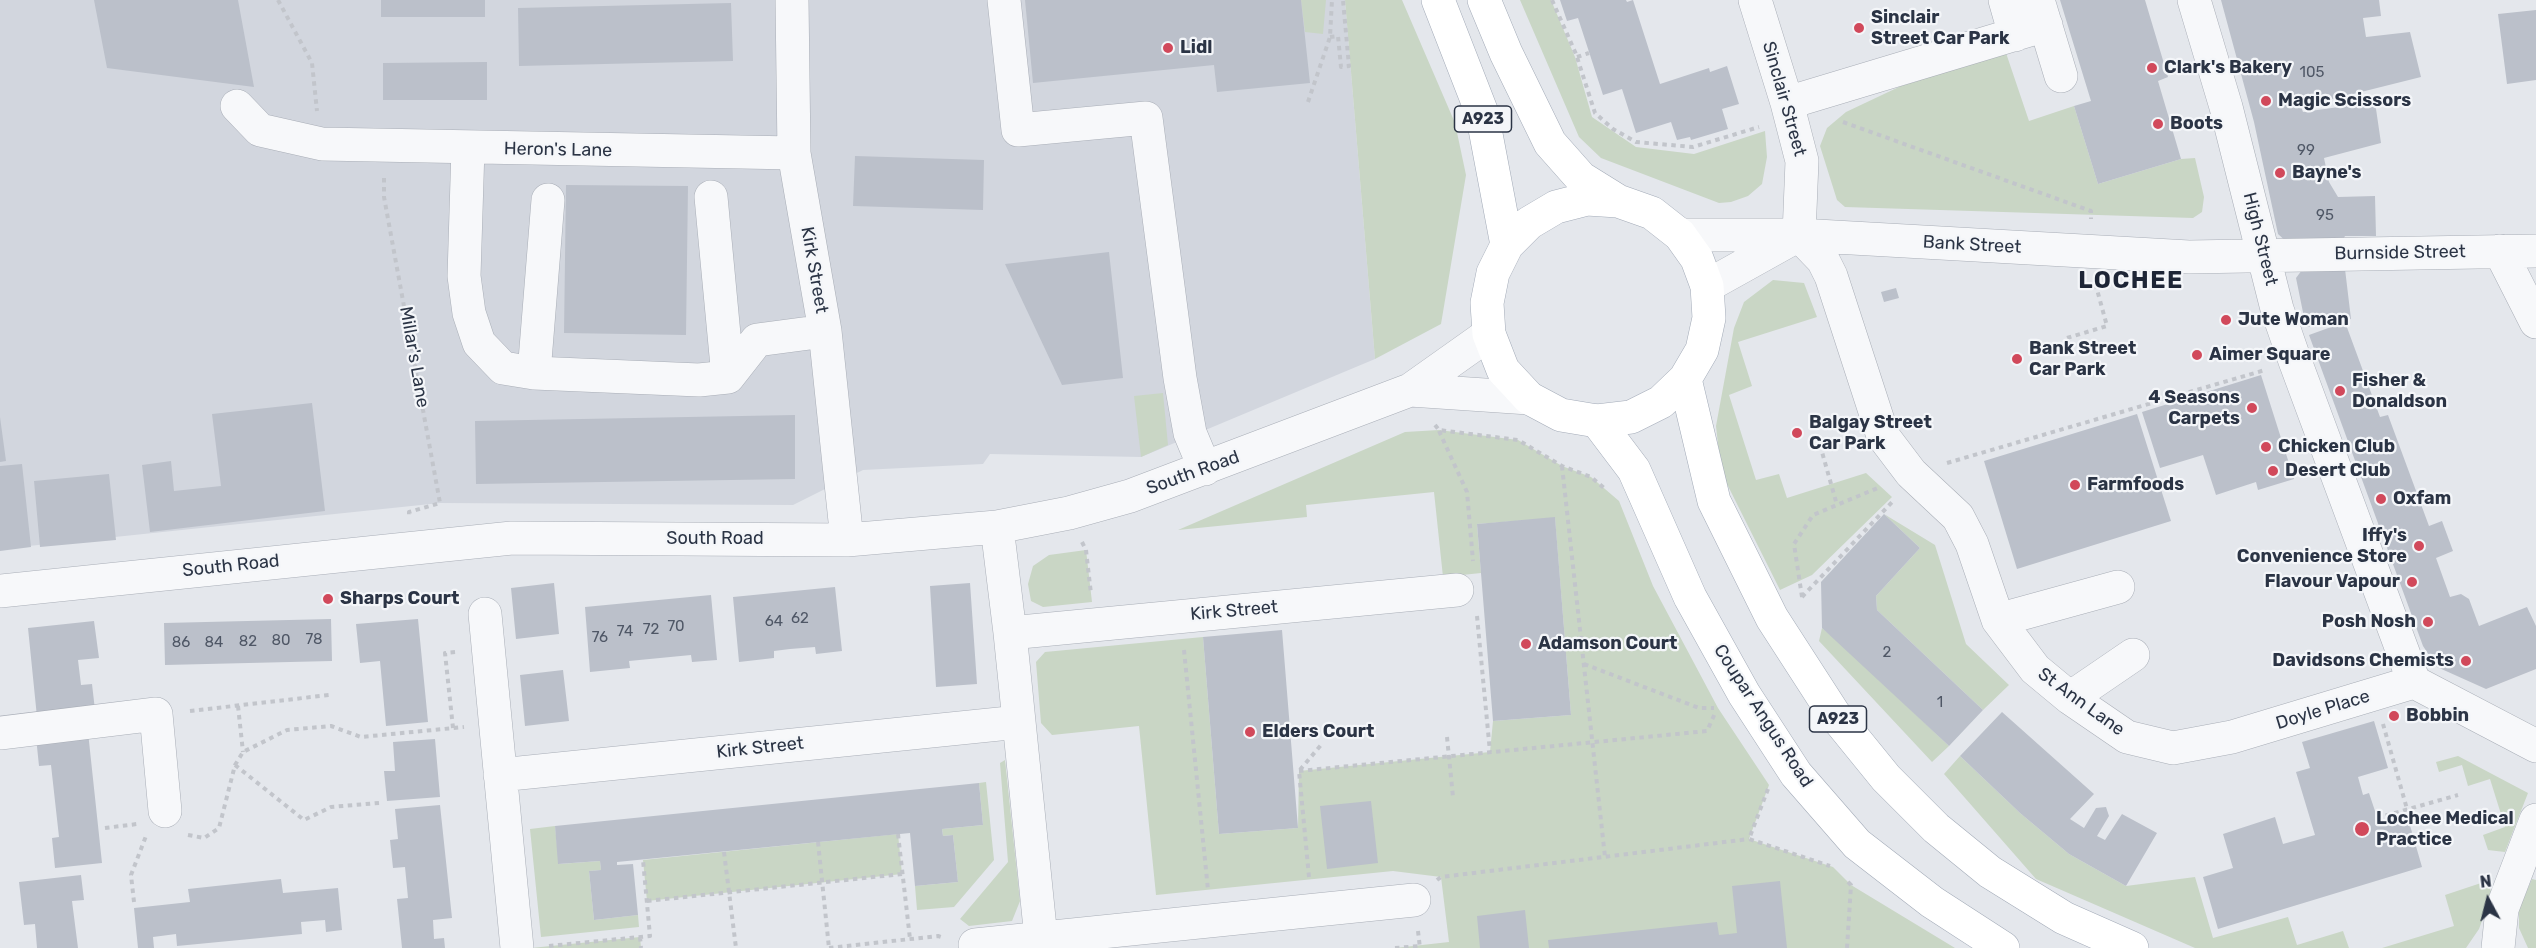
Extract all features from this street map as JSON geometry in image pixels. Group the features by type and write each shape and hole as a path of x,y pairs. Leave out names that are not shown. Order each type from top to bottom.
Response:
{"main road":[{"name":"A923","path":"1438,0 1482,113 1507,245"},
{"name":"A923","path":"1484,0 1506,53 1550,143 1581,178 1618,201 1652,213 1680,235 1697,259 1707,286 1709,318 1701,350 1685,379 1661,402 1630,417 1597,421 1561,415 1529,398 1503,370 1489,334 1486,303 1493,273 1507,245 1529,223 1556,207 1587,199 1618,201"},
{"name":"A923","path":"1685,379 1714,501 1772,618 1834,714 1887,778 1936,828 1990,872 2064,918 2132,948"},
{"name":"Coupar Angus Road","path":"1597,421 1634,470 1690,597 1744,694 1796,774 1857,844 1932,902 2003,948"}],"street":[{"name":"Kirk Street","path":"792,0 794,153 825,331 848,540"},
{"path":"1004,0 1018,130 1146,118 1180,378 1190,433 1205,469"},
{"name":"Sinclair Street","path":"1755,0 1789,110 1802,161 1799,235"},
{"path":"2005,0 2015,35"},
{"name":"High Street","path":"2194,0 2226,107 2277,309 2414,682"},
{"path":"1789,110 2015,35 2042,13 2061,76"},
{"name":"Heron's Lane","path":"237,106 260,130 322,144 794,153"},
{"path":"468,148 464,276 469,313 479,343 502,368 534,373 699,380 728,377 757,340 825,331"},
{"path":"711,197 728,377"},
{"path":"534,373 548,200"},
{"name":"Bank Street","path":"1680,235 1799,235 2092,253 2189,257 2263,256"},
{"path":"1707,286 1799,235"},
{"name":"St Ann Lane","path":"1799,235 1823,260 1827,268 1883,436 1911,473 1958,517 1972,544 1998,620 2035,669 2070,698 2127,737 2173,748 2232,737"},
{"path":"2500,251 2536,322"},
{"name":"Burnside Street","path":"2263,256 2536,251"},
{"name":"South Road","path":"0,591 512,538 848,540 998,527 1069,513 1130,496 1410,390 1489,334"},
{"name":"South Road","path":"1410,390 1529,398"},
{"path":"998,527 1011,633 1041,938"},
{"path":"1998,620 2118,587"},
{"name":"Kirk Street","path":"1011,633 1457,590"},
{"path":"485,614 500,775 529,947"},
{"path":"2070,698 2133,655"},
{"path":"2414,682 2536,746"},
{"name":"Doyle Place","path":"2232,737 2414,682"},
{"path":"0,732 156,714 160,824"},
{"name":"Kirk Street","path":"500,775 1019,722"},
{"path":"2498,948 2502,909 2536,820"},
{"path":"975,945 1414,900"}],"path":[{"path":"278,0 312,63 322,144"},
{"path":"1308,102 1330,37 1332,0"},
{"path":"1330,37 1338,36 1341,67 1349,66 1342,0"},
{"path":"1552,0 1577,57 1595,113 1613,129 1636,142 1693,147 1789,110 2091,211 2093,271 2107,326 2067,338"},
{"path":"1577,57 1589,52"},
{"name":"Millar's Lane","path":"384,145 384,197 440,503 409,512 413,547"},
{"path":"1802,597 1794,544 1813,515 1911,473 2295,362"},
{"path":"1410,390 1439,430 1518,440 1562,466 1591,477 1612,495"},
{"path":"1820,445 1837,505"},
{"path":"1562,466 1605,856"},
{"path":"1772,618 1802,597 1895,498 1911,473"},
{"path":"1069,513 1086,550 1094,624"},
{"path":"1181,616 1211,921"},
{"path":"1584,664 1699,708 1718,708"},
{"path":"156,714 329,695"},
{"path":"2374,695 2407,809"},
{"path":"1712,698 1724,717"},
{"path":"238,706 243,752"},
{"path":"1299,771 1707,731 1718,708"},
{"path":"105,828 160,824 204,838 219,828 235,765 243,752 287,730 331,726 361,737 496,724"},
{"path":"1447,737 1454,797"},
{"path":"1312,911 1299,771 1320,745"},
{"path":"235,765 304,819 331,807 379,803"},
{"path":"1749,839 1769,785"},
{"path":"2377,818 2458,795"},
{"path":"134,902 131,875 160,824"},
{"path":"898,834 910,939"},
{"path":"1414,900 1441,877 1749,839 1833,867"},
{"path":"818,842 829,948 938,936 975,945"},
{"path":"724,852 736,948"},
{"path":"529,947 650,936 643,860"},
{"path":"647,901 903,874"},
{"path":"1845,879 1851,885 1846,948"},
{"path":"640,937 641,948"},
{"path":"1395,948 1420,946"}],"shaded area":[{"path":"0,0 1345,0 1375,359 1141,457 990,454 983,464 863,470 793,505 440,503 0,549"}],"green space":[{"path":"1301,0 1326,0 1323,34 1305,32"},
{"path":"1345,0 1402,0 1455,123 1466,175 1441,324 1375,359"},
{"path":"1520,0 1551,0 1575,57 1592,117 1636,147 1694,154 1765,131 1767,157 1762,184 1748,196 1731,202 1719,203 1601,158 1579,137"},
{"path":"2006,53 2029,121 2074,106 2098,184 2181,159 2195,158 2204,197 2202,212 2193,218 1845,207 1837,200 1820,146 1827,128 1846,112 1901,86"},
{"path":"1773,280 1804,283 1817,317 1738,342 1752,386 1729,395 1756,480 1779,474 1787,498 1866,473 1892,497 1812,575 1780,590 1721,472 1716,426 1734,328 1744,302"},
{"path":"1163,393 1168,445 1141,457 1134,396"},
{"path":"1439,430 1518,440 1562,466 1591,477 1619,501 1653,586 1718,708 1769,785 1749,839 1833,867 1851,885 1955,948 1395,948 1449,942 1441,877 1393,871 1156,895 1139,726 1052,735 1041,723 1036,662 1045,652 1203,637 1219,834 1298,828 1299,771 1490,752 1493,721 1571,715 1555,518 1477,524 1481,573 1443,577 1434,492 1306,505 1307,517 1178,530 1405,432"},
{"path":"1884,514 1935,545 1966,644 2009,685 1983,710 1877,610 1876,596 1920,548"},
{"path":"1086,550 1092,602 1043,607 1031,601 1028,584 1033,566 1049,555"},
{"path":"1822,628 1949,746 1932,762 1819,641"},
{"path":"1960,756 2020,813 2069,854 2126,886 2195,877 2213,938 2288,917 2297,945 2343,931 2349,948 2195,948 2036,879 1944,774"},
{"path":"2458,756 2528,793 2505,852 2488,850 2483,835 2505,827 2490,779 2468,786 2462,765 2439,772 2436,762"},
{"path":"1005,760 1020,901 1012,921 969,926 960,919 1008,862 1000,763"},
{"path":"986,782 994,860 954,907 917,910 915,886 958,882 953,835 943,836 942,829 983,825 979,783"},
{"path":"555,826 559,864 600,861 601,870 589,871 594,920 638,915 639,927 541,937 530,829"},
{"path":"898,834 902,874 647,901 643,860"},
{"path":"2532,879 2536,880 2536,948 2528,948 2519,928 2519,909"},
{"path":"2487,881 2492,894 2479,929 2466,948 2382,948 2454,926 2445,895"},
{"path":"640,937 641,948 531,948"}],"building":[{"path":"94,0 238,0 254,87 107,68"},
{"path":"381,0 485,0 485,17 381,17"},
{"name":"Lidl","path":"1025,0 1301,0 1310,83 1217,92 1214,65 1033,83"},
{"path":"1560,0 1626,0 1627,2 1633,0 1660,84 1709,68 1710,72 1727,66 1739,104 1722,109 1728,129 1691,140 1690,137 1677,140 1671,122 1636,133 1622,89 1603,95 1578,18 1567,21"},
{"path":"2060,0 2145,0 2168,77 2158,81 2181,159 2098,184 2074,106 2091,101"},
{"path":"2221,0 2379,0 2381,16 2363,18 2366,37 2410,32 2421,77 2301,107 2303,112 2375,102 2381,143 2324,158 2329,182 2338,197 2375,196 2376,236 2345,236 2340,245 2291,246 2278,234 2254,122"},
{"path":"731,3 733,61 519,66 518,8"},
{"path":"2536,10 2536,80 2507,84 2498,14"},
{"path":"487,62 487,100 383,100 383,63"},
{"path":"855,156 984,160 983,210 853,206"},
{"path":"566,185 688,186 686,335 564,333"},
{"path":"1109,252 1123,378 1062,385 1005,264"},
{"path":"2345,269 2351,319 2329,325 2306,327 2296,278 2302,270"},
{"path":"1896,288 1899,298 1884,302 1881,292"},
{"path":"2345,322 2380,417 2388,415 2429,526 2442,521 2453,551 2436,558 2450,597 2461,594 2469,599 2479,626 2527,607 2536,626 2536,669 2486,689 2437,667 2423,646 2309,335"},
{"path":"2261,375 2294,479 2258,490 2256,482 2216,495 2203,455 2160,468 2142,412"},
{"path":"312,403 325,511 150,532 142,465 171,461 174,491 221,486 212,414"},
{"name":"Farmfoods","path":"2137,414 2171,521 2017,569 1984,461"},
{"path":"795,415 795,479 476,484 475,421"},
{"path":"0,417 6,461 0,462"},
{"path":"22,464 31,547 0,551 0,466"},
{"path":"109,474 116,540 40,547 34,481"},
{"path":"1884,514 1920,548 1876,596 1877,610 1983,710 1949,746 1822,628 1821,582"},
{"name":"Adamson Court","path":"1555,517 1571,715 1493,721 1477,524"},
{"path":"554,583 559,634 516,639 511,588"},
{"path":"970,583 977,684 936,687 930,586"},
{"path":"835,587 842,651 816,654 815,647 790,649 774,651 774,658 739,662 733,597"},
{"path":"711,595 717,660 692,662 691,655 629,661 630,668 590,672 585,607"},
{"path":"331,619 332,661 165,665 164,623"},
{"path":"418,619 428,722 386,726 380,661 360,663 356,624"},
{"path":"94,621 99,658 78,660 81,685 92,684 95,710 37,717 28,628"},
{"name":"Elders Court","path":"1282,630 1298,828 1219,834 1203,637"},
{"path":"563,670 569,721 525,726 520,675"},
{"path":"2002,712 2094,794 2070,819 2084,828 2096,808 2106,807 2109,816 2097,836 2105,840 2122,814 2157,833 2126,886 2069,854 2020,813 1960,756"},
{"name":"Lochee Medical Practice","path":"2374,721 2388,768 2358,777 2363,795 2369,793 2379,823 2407,815 2422,867 2218,929 2203,877 2233,868 2223,834 2275,817 2283,844 2315,835 2296,772 2310,768 2302,742"},
{"path":"88,732 102,863 55,868 52,838 59,837 51,765 39,766 36,737"},
{"path":"435,739 440,797 387,801 384,771 395,771 393,742"},
{"path":"979,783 983,825 942,829 943,836 953,835 958,882 915,886 910,833 617,862 617,865 633,864 638,915 594,920 589,871 601,870 600,861 558,864 555,826"},
{"path":"1371,801 1378,863 1327,869 1320,806"},
{"path":"440,805 452,918 433,920 434,939 444,938 445,948 402,948 397,899 408,898 405,867 393,868 390,840 398,839 395,809"},
{"path":"81,875 84,900 72,901 78,948 37,948 35,924 24,925 19,882"},
{"path":"281,879 283,893 338,888 342,930 326,932 325,920 301,922 302,934 177,946 176,934 153,937 154,948 138,948 134,908 190,902 188,889"},
{"path":"1780,881 1787,948 1549,948 1548,940 1717,922 1719,935 1737,933 1732,886"},
{"path":"1525,910 1529,948 1480,948 1477,916"}],"place":[{"name":"Sinclair Street Car Park","path":"1859,28"},
{"name":"Lidl","path":"1168,48"},
{"name":"Clark's Bakery","path":"2152,68"},
{"name":"Magic Scissors","path":"2266,101"},
{"name":"Boots","path":"2158,124"},
{"name":"Bayne's","path":"2280,173"},
{"name":"Jute Woman","path":"2226,320"},
{"name":"Aimer Square","path":"2197,355"},
{"name":"Bank Street Car Park","path":"2017,359"},
{"name":"Fisher & Donaldson","path":"2340,391"},
{"name":"4 Seasons Carpets","path":"2252,408"},
{"name":"Balgay Street Car Park","path":"1797,433"},
{"name":"Chicken Club","path":"2266,447"},
{"name":"Desert Club","path":"2273,471"},
{"name":"Farmfoods","path":"2075,485"},
{"name":"Oxfam","path":"2381,499"},
{"name":"Iffy's Convenience Store","path":"2419,546"},
{"name":"Flavour Vapour","path":"2412,582"},
{"name":"Sharps Court","path":"328,599"},
{"name":"Posh Nosh","path":"2428,622"},
{"name":"Adamson Court","path":"1526,644"},
{"name":"Davidsons Chemists","path":"2466,661"},
{"name":"Bobbin","path":"2394,716"},
{"name":"Elders Court","path":"1250,732"},
{"name":"Lochee Medical Practice","path":"2362,829"}],"district":[{"name":"LOCHEE","path":"2131,281"}]}
